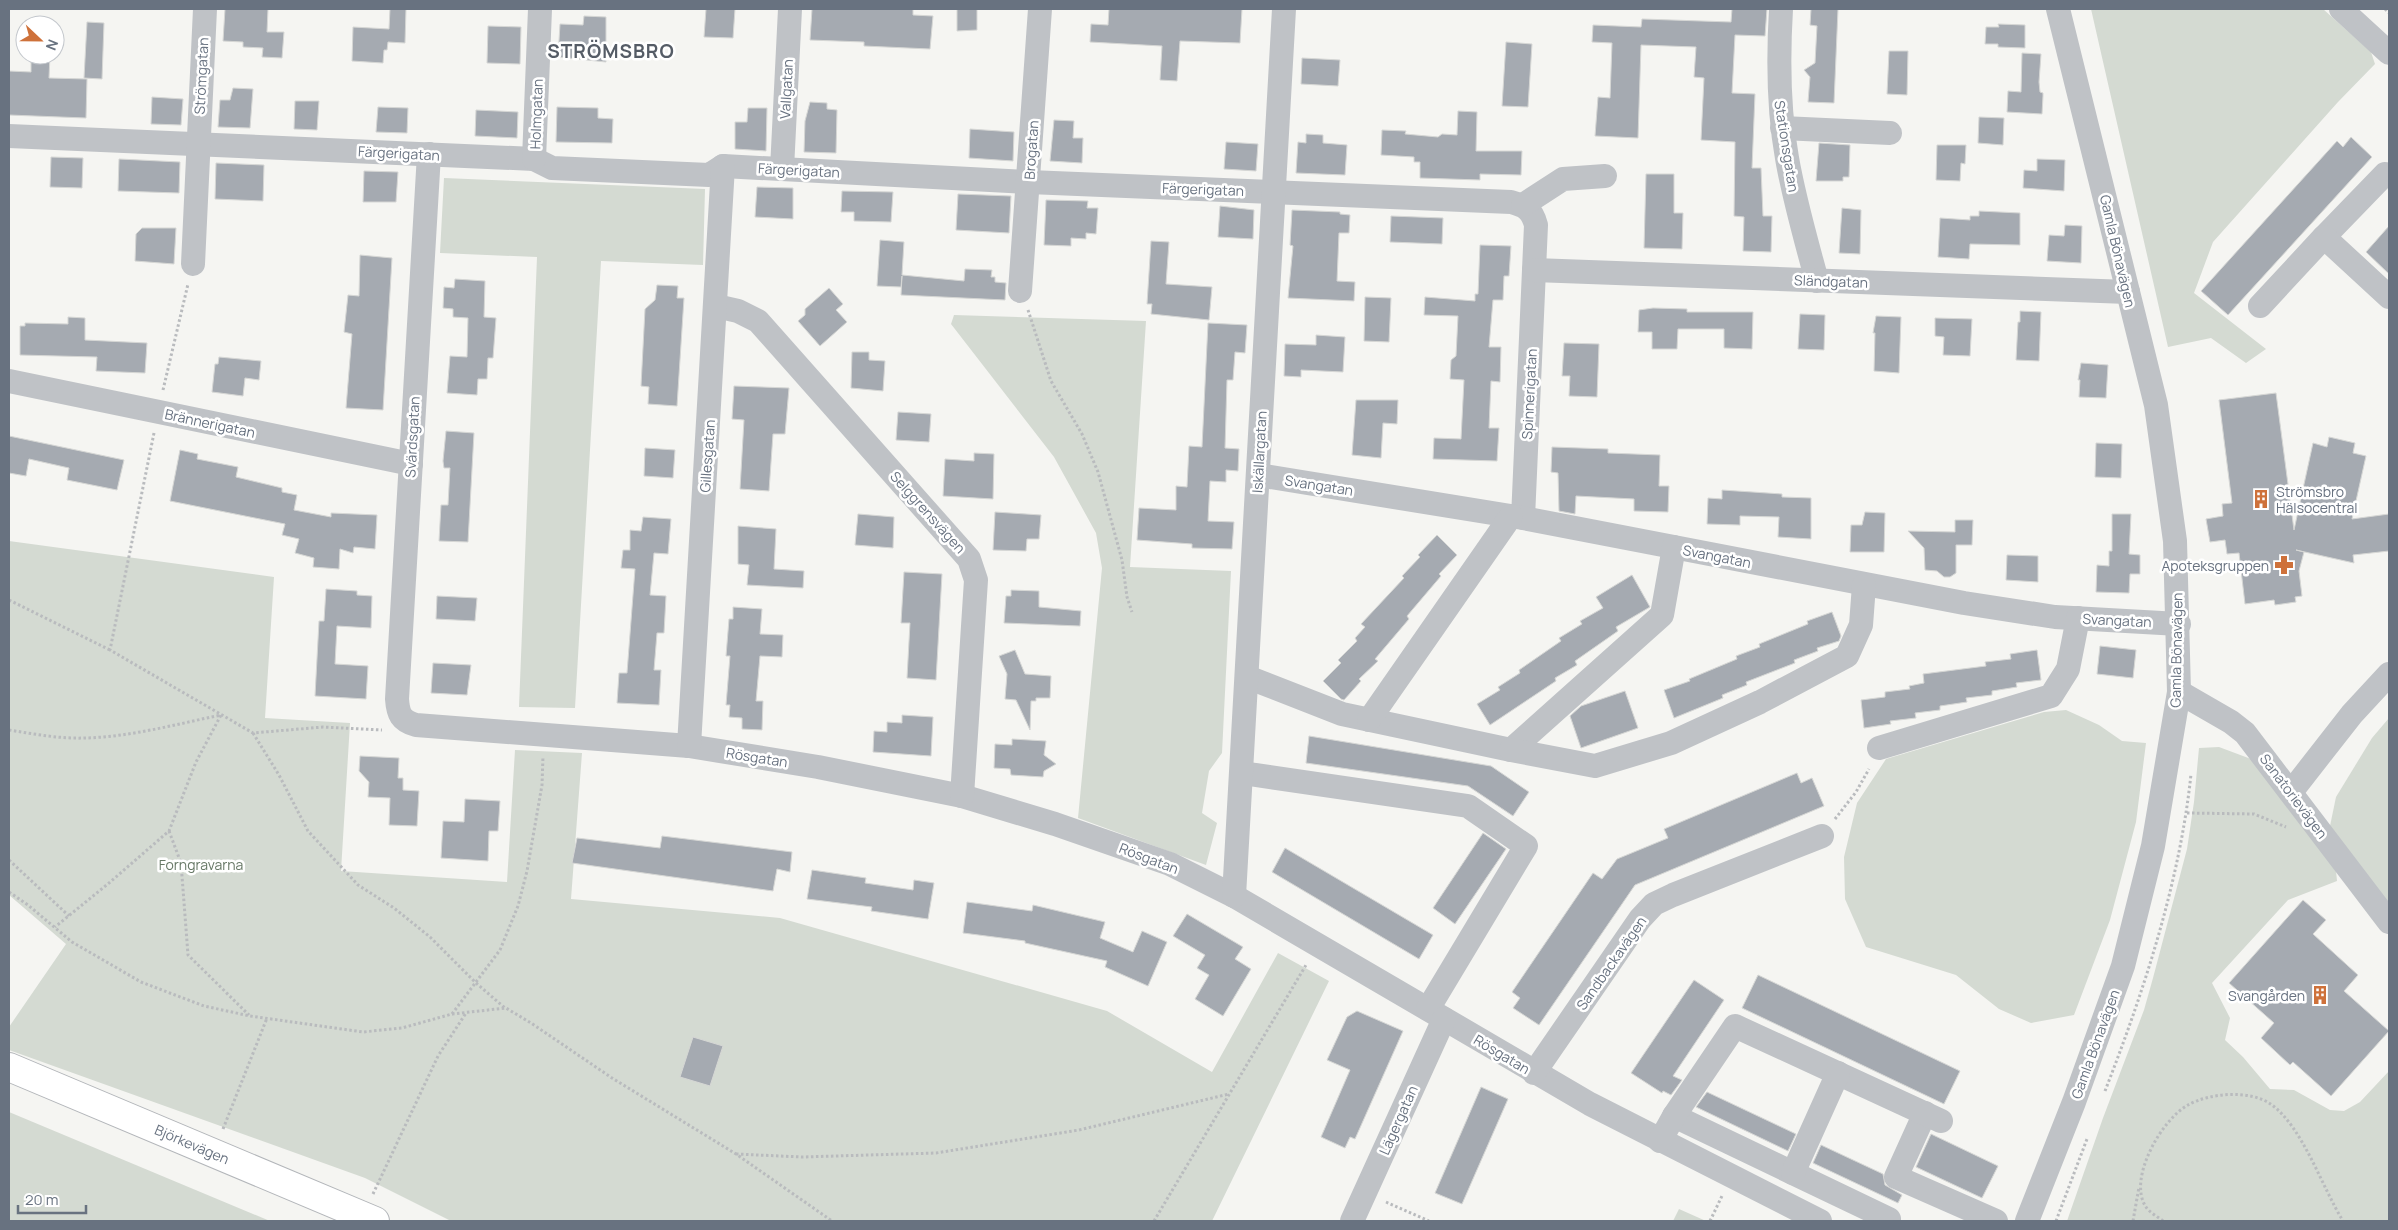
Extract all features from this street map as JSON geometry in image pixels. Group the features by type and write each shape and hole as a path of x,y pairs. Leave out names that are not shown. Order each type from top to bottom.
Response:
{"main road":[{"name":"Björkevägen","path":"9,1067 369,1218"}],"street":[{"name":"Strömgatan","path":"193,264 204,9"},
{"name":"Holmgatan","path":"534,159 540,9"},
{"name":"Vallgatan","path":"782,169 790,9"},
{"name":"Brogatan","path":"1020,291 1040,9"},
{"name":"Iskällargatan","path":"1234,896 1284,9"},
{"name":"Stationsgatan","path":"1781,9 1778,79 1782,128 1792,186 1817,281"},
{"name":"Gamla Bönavägen","path":"2027,1221 2078,1094 2123,966 2154,846 2179,692 2179,624 2175,540 2165,455 2156,405 2058,9"},
{"path":"2341,9 2389,53"},
{"path":"1782,128 1890,133"},
{"name":"Färgerigatan","path":"9,136 198,142 534,159 552,168 699,175 709,175 723,166 1029,182 1510,202 1523,205"},
{"name":"Svärdsgatan","path":"401,718 398,714 397,700 429,154"},
{"name":"Gillesgatan","path":"689,746 723,166"},
{"path":"2260,306 2386,174"},
{"path":"1534,270 1536,225 1530,210 1523,205 1563,179 1605,176"},
{"path":"2324,237 2389,297"},
{"name":"Sländgatan","path":"1534,270 2128,292"},
{"name":"Spinnerigatan","path":"1517,517 1534,270"},
{"name":"Selggrensvägen","path":"716,306 738,311 758,321 969,559 974,569 976,580 962,796"},
{"name":"Brännerigatan","path":"9,381 410,464"},
{"name":"Svangatan","path":"1258,475 1517,517 1964,604 2055,617 2179,624"},
{"path":"1369,720 1517,517"},
{"path":"1511,750 1662,615 1674,547"},
{"path":"1247,677 1324,708 1369,720 1595,766 1671,743 1760,702 1847,656 1861,625 1864,585"},
{"path":"1879,748 2051,696 2068,669 2078,618"},
{"path":"2291,792 2352,714 2389,674"},
{"name":"Sanatorievägen","path":"2179,692 2231,722 2245,733 2389,922"},
{"name":"Rösgatan","path":"401,718 416,725 544,733 689,746 818,767 962,796 1055,824 1170,864 1234,896 1534,1072 1660,1142 1820,1221"},
{"name":"Lägergatan","path":"1242,773 1468,806 1526,846 1436,1014 1352,1221"},
{"name":"Sandbackavägen","path":"1534,1072 1640,918 1654,904 1822,836"},
{"path":"1660,1142 1674,1116 1735,1026 1933,1117 1896,1177 1996,1221"},
{"path":"1793,1173 1838,1073"},
{"path":"1674,1116 1889,1219"}],"path":[{"path":"2385,9 2389,13"},
{"path":"110,650 158,412 193,264"},
{"path":"1020,291 1051,381 1082,434 1098,472 1122,560 1127,597 1132,612"},
{"path":"9,600 110,650 253,733 279,775 308,832 358,886 394,908 416,926 476,983 506,1008 612,1078 736,1154 832,1221"},
{"path":"9,730 38,735 85,738 158,728 221,715"},
{"path":"55,928 169,831 196,762 221,715"},
{"path":"253,733 322,727 386,730 401,718"},
{"path":"452,1014 500,950 518,906 527,871 542,785 544,733"},
{"path":"1822,836 1856,792 1879,748"},
{"path":"169,831 181,863 188,955 250,1016"},
{"path":"9,860 69,916"},
{"path":"9,892 72,942 141,982 204,1006 250,1016 363,1032 402,1028 452,1014 506,1008"},
{"path":"1154,1221 1318,945"},
{"path":"369,1218 438,1056 466,1013"},
{"path":"214,1153 267,1018"},
{"path":"736,1154 802,1157 936,1153 1079,1130 1229,1094"},
{"path":"2133,1221 2142,1166 2165,1126 2186,1106 2204,1098 2246,1095 2271,1104 2294,1128 2329,1199 2343,1221"},
{"path":"1710,1221 1730,1177"},
{"path":"2140,1184 2146,1206 2163,1221"},
{"path":"1364,1193 1429,1221"}],"green space":[{"path":"2091,9 2323,9 2371,52 2375,64 2338,102 2213,242 2194,293 2266,349 2246,363 2211,338 2168,347"},
{"path":"444,178 705,189 703,265 601,261 575,708 519,707 537,257 440,253"},
{"path":"954,315 1146,321 1130,567 1231,571 1222,753 1209,771 1202,813 1217,823 1206,865 1078,818 1102,568 1096,533 1054,457 951,324"},
{"name":"Forngravarna","path":"9,541 274,577 265,718 350,723 341,871 507,882 515,750 582,753 571,899 780,918 1107,1011 1212,1072 1278,953 1329,981 1212,1221 451,1221 365,1178 9,1050 9,1027 66,944 9,895"},
{"path":"2066,710 2099,725 2122,741 2146,743 2136,822 2110,920 2074,1015 2031,1023 1999,1009 1956,975 1866,947 1845,899 1844,857 1857,803 1886,759 2044,712"},
{"path":"2389,718 2389,904 2330,826 2336,797 2372,738"},
{"path":"2219,747 2251,759 2335,860 2337,881 2288,900 2212,983 2230,1018 2225,1040 2243,1057 2270,1089 2294,1090 2330,1110 2344,1111 2360,1102 2389,1071 2389,1221 2067,1221 2144,1010 2153,978 2187,849 2199,748"},
{"path":"9,1112 270,1221 9,1221"},
{"path":"1679,1209 1706,1221 1673,1221"}],"building":[{"path":"225,9 268,9 267,32 284,32 282,58 262,57 263,48 243,47 243,42 223,41"},
{"path":"390,9 406,9 405,43 388,42 387,50 384,50 383,63 352,61 353,27 389,29"},
{"path":"706,9 735,9 733,38 704,37"},
{"path":"812,9 913,9 913,15 933,16 930,49 864,46 864,42 810,40"},
{"path":"957,9 977,9 977,30 957,31"},
{"path":"1109,9 1242,9 1240,43 1180,41 1177,81 1160,80 1162,46 1090,42 1091,24 1108,25"},
{"path":"1732,9 1767,9 1765,36 1735,35 1732,93 1755,94 1752,168 1761,168 1763,216 1772,216 1771,252 1743,251 1744,217 1734,216 1735,142 1701,140 1704,78 1694,77 1696,47 1641,45 1638,138 1595,136 1598,97 1610,98 1612,43 1592,42 1593,25 1641,27 1642,19 1731,22"},
{"path":"1811,9 1838,9 1834,103 1808,102 1810,77 1804,70 1815,63 1817,26 1810,25"},
{"path":"584,16 606,17 606,62 558,57 560,24 583,25"},
{"path":"87,22 104,23 102,79 84,78"},
{"path":"1998,24 2025,25 2025,48 1998,47 1998,44 1985,44 1986,27 1999,27"},
{"path":"488,26 521,27 520,64 487,63"},
{"path":"1506,42 1532,44 1528,107 1502,106"},
{"path":"1889,51 1908,51 1907,95 1887,94"},
{"path":"2022,53 2041,54 2039,82 2040,92 2043,93 2042,114 2007,112 2008,91 2021,92"},
{"path":"1302,58 1340,60 1338,86 1301,84"},
{"path":"31,65 50,65 49,78 87,79 86,118 9,115 9,71 31,72"},
{"path":"233,88 253,89 250,128 218,127 220,100 230,100"},
{"path":"152,97 183,99 181,125 151,124"},
{"path":"295,101 319,101 317,130 294,129"},
{"path":"810,102 827,103 827,109 837,110 836,153 804,152 805,121"},
{"path":"378,107 408,108 407,133 376,132"},
{"path":"557,107 598,108 598,118 613,119 612,143 556,142"},
{"path":"748,108 767,108 766,151 735,149 735,122 747,122"},
{"path":"476,110 518,112 517,138 475,136"},
{"path":"1458,111 1477,112 1476,151 1522,151 1521,175 1480,174 1480,180 1420,178 1420,162 1414,162 1414,157 1381,155 1382,130 1406,131 1405,134 1438,137 1442,134 1457,135"},
{"path":"1979,117 2004,118 2003,145 1978,143"},
{"path":"1054,120 1074,121 1073,138 1083,138 1082,163 1050,161"},
{"path":"970,129 1014,132 1013,161 969,158"},
{"path":"1306,134 1323,135 1323,143 1347,145 1345,175 1296,173 1298,142 1306,143"},
{"path":"2351,137 2372,157 2228,315 2201,291 2337,141 2343,147"},
{"path":"1226,142 1258,144 1256,171 1224,169"},
{"path":"1819,143 1850,145 1849,177 1843,177 1843,181 1816,181"},
{"path":"1937,145 1966,145 1965,164 1961,163 1960,181 1936,180"},
{"path":"51,157 83,158 82,188 50,187"},
{"path":"119,159 180,162 179,193 118,191"},
{"path":"2037,159 2065,160 2064,191 2023,188 2024,170 2037,171"},
{"path":"216,163 264,165 263,201 215,199"},
{"path":"364,171 398,172 396,202 363,202"},
{"path":"1646,174 1674,174 1674,213 1683,213 1682,249 1644,248"},
{"path":"757,187 793,188 793,219 755,217"},
{"path":"842,191 893,192 891,222 854,221 854,212 841,212"},
{"path":"958,194 1011,196 1009,233 956,230"},
{"path":"1046,200 1088,201 1087,208 1098,208 1096,234 1086,233 1086,239 1071,238 1071,246 1044,245"},
{"path":"1220,206 1254,210 1253,239 1218,237"},
{"path":"1842,208 1861,210 1860,254 1839,253"},
{"path":"1292,210 1340,212 1340,214 1350,215 1349,233 1339,233 1337,281 1355,282 1354,301 1288,298 1293,246 1290,245"},
{"path":"1979,211 2020,213 2020,245 1970,244 1969,259 1938,257 1940,218 1970,220 1970,216 1979,216"},
{"path":"1391,216 1443,218 1442,244 1390,242"},
{"path":"2065,225 2082,226 2081,263 2047,261 2049,235 2064,236"},
{"path":"2389,226 2389,274 2366,252"},
{"path":"142,228 176,228 174,264 135,261 136,234"},
{"path":"880,240 904,242 902,275 964,281 965,269 992,270 991,277 995,277 995,282 1006,283 1005,300 901,295 902,276 901,287 877,286"},
{"path":"1151,241 1169,242 1166,284 1212,287 1209,320 1151,314 1152,304 1147,304"},
{"path":"1480,245 1511,246 1509,276 1504,276 1503,300 1493,300 1489,347 1501,347 1500,382 1491,381 1489,428 1499,428 1497,461 1433,459 1434,438 1461,439 1464,380 1450,379 1451,360 1456,356 1458,316 1424,315 1425,297 1475,301 1475,294 1478,294"},
{"path":"360,255 392,258 383,410 346,408 352,334 344,332 348,295 359,296"},
{"path":"455,279 485,281 484,317 496,318 493,358 488,358 487,379 478,379 477,395 447,393 450,356 467,357 468,318 453,317 453,309 443,308 444,287 454,288"},
{"path":"657,285 678,286 677,298 684,298 677,406 648,404 649,387 641,386 645,309 655,300"},
{"path":"829,288 843,304 836,310 847,322 820,346 798,321 805,315 805,309"},
{"path":"1365,297 1391,298 1389,342 1364,341"},
{"path":"1653,308 1687,309 1687,312 1753,312 1752,349 1724,348 1724,329 1678,329 1677,349 1652,349 1652,332 1638,332 1639,310"},
{"path":"2020,311 2041,312 2039,361 2016,360"},
{"path":"1800,314 1825,315 1824,350 1798,349"},
{"path":"1876,316 1901,317 1899,373 1874,371 1875,333 1873,333"},
{"path":"68,317 85,318 85,340 147,343 145,373 96,371 97,357 20,355 20,326 25,326 25,323 68,324"},
{"path":"1935,318 1972,319 1970,356 1943,355 1944,337 1935,336"},
{"path":"1208,323 1247,325 1245,353 1235,352 1233,380 1227,380 1225,448 1239,449 1238,471 1226,470 1226,482 1210,481 1208,521 1234,522 1232,549 1192,548 1192,544 1137,540 1139,508 1176,510 1176,486 1187,487 1189,446 1202,447"},
{"path":"1316,335 1345,337 1343,372 1301,370 1301,377 1284,376 1285,344 1316,345"},
{"path":"1564,343 1599,344 1597,397 1569,396 1570,376 1562,376"},
{"path":"852,352 869,352 869,360 885,361 883,391 851,388"},
{"path":"219,357 261,361 259,380 245,378 243,396 212,392 215,364 218,364"},
{"path":"2081,363 2108,365 2106,398 2079,397 2080,380 2078,380"},
{"path":"734,386 789,388 785,434 773,434 769,491 740,489 744,420 732,419"},
{"name":"Strömsbro Hälsocentral","path":"2276,393 2294,530 2313,443 2327,447 2329,437 2355,443 2353,453 2366,456 2352,519 2389,514 2389,551 2353,555 2354,563 2296,550 2304,552 2299,571 2302,596 2295,597 2296,602 2275,605 2274,600 2245,604 2239,553 2227,554 2225,540 2210,542 2206,519 2223,516 2222,504 2232,503 2219,400"},
{"path":"1356,400 1398,400 1397,424 1383,423 1381,458 1352,455"},
{"path":"898,412 931,414 929,442 896,440"},
{"path":"446,431 474,433 468,542 439,541 441,505 448,505 450,468 444,468 443,461"},
{"path":"9,436 124,460 117,490 67,480 69,468 29,459 26,476 9,473"},
{"path":"2096,443 2122,444 2121,478 2095,477"},
{"path":"1552,447 1608,449 1608,453 1660,455 1659,486 1669,486 1668,512 1634,511 1634,499 1576,496 1575,514 1559,511 1558,473 1551,472"},
{"path":"645,448 675,450 673,478 644,476"},
{"path":"180,450 198,454 197,459 238,467 236,477 282,488 282,492 297,495 294,510 331,517 331,513 377,515 375,549 354,547 353,553 340,549 339,569 313,567 314,558 295,553 299,539 282,535 285,524 170,501"},
{"path":"974,453 994,454 993,499 943,496 945,459 974,461"},
{"path":"1722,490 1782,494 1782,497 1811,498 1811,539 1778,537 1779,517 1740,516 1740,525 1707,524 1708,498 1722,499"},
{"path":"995,512 1041,515 1039,539 1027,539 1026,551 993,550"},
{"path":"1865,512 1885,513 1884,552 1850,552 1851,525 1862,525"},
{"path":"858,514 894,517 893,548 855,545"},
{"path":"2112,514 2131,514 2129,554 2140,555 2140,574 2130,574 2129,593 2096,592 2097,565 2109,566 2109,551 2112,551"},
{"path":"643,517 671,519 668,554 654,553 650,595 666,596 664,633 657,633 654,670 661,670 659,705 617,703 619,673 627,673 635,569 621,568 623,550 630,550 630,530 641,531"},
{"path":"1955,520 1973,520 1972,545 1956,545 1956,573 1950,577 1944,577 1937,571 1925,570 1924,548 1908,531 1955,532"},
{"path":"738,526 776,529 774,569 804,571 803,588 747,585 749,565 738,564"},
{"path":"1437,535 1457,555 1439,574 1441,576 1407,616 1409,619 1375,659 1378,661 1359,679 1361,681 1344,700 1341,699 1323,681 1341,663 1338,660 1357,641 1355,638 1365,627 1361,624 1404,578 1402,576 1420,557 1418,555"},
{"path":"2007,555 2038,556 2038,582 2006,580"},
{"path":"904,572 942,574 936,680 907,678 910,623 901,623"},
{"path":"1632,575 1650,607 1616,627 1618,631 1575,661 1577,665 1555,678 1556,681 1490,725 1477,704 1500,690 1498,687 1520,673 1519,670 1561,641 1559,638 1582,624 1580,621 1603,608 1596,597"},
{"path":"326,589 357,591 357,595 372,596 371,628 337,626 335,664 368,666 366,699 315,696 319,621 324,621"},
{"path":"1011,590 1039,591 1039,607 1081,611 1080,626 1004,623 1006,596 1011,596"},
{"path":"437,596 477,598 475,621 436,619"},
{"path":"733,607 762,609 760,634 783,635 782,657 760,656 756,701 763,701 762,730 742,729 742,718 729,717 730,705 726,705 730,656 726,656 729,619 733,619"},
{"path":"1832,612 1841,636 1839,641 1817,648 1818,651 1794,660 1795,663 1746,682 1747,685 1722,695 1723,698 1674,718 1664,690 1690,681 1689,679 1737,659 1736,656 1760,647 1759,644 1808,624 1807,621"},
{"path":"2100,646 2136,650 2133,678 2097,674"},
{"path":"1015,650 1025,674 1051,676 1050,698 1036,698 1036,701 1031,701 1030,730 1016,700 1005,699 1007,674 999,656"},
{"path":"2037,650 2041,680 2016,683 2017,687 1992,691 1992,695 1966,698 1967,702 1940,706 1940,710 1915,713 1916,718 1890,721 1891,724 1864,728 1861,700 1885,697 1885,692 1910,689 1909,686 1924,683 1923,674 1986,666 1985,662 2011,659 2010,654"},
{"path":"433,663 471,665 467,695 431,693"},
{"path":"1625,691 1638,728 1581,748 1570,716 1581,706"},
{"path":"902,715 933,717 931,756 873,752 874,731 887,732 887,722 902,723"},
{"path":"1309,736 1491,766 1529,792 1513,816 1468,786 1306,763"},
{"path":"1012,739 1046,741 1044,755 1056,764 1044,771 1043,777 1011,775 1010,769 994,768 995,744 1012,745"},
{"path":"360,756 399,758 398,778 403,778 403,790 419,791 417,826 389,825 390,798 368,797 369,782 359,771"},
{"path":"1797,773 1801,783 1812,778 1824,806 1635,885 1539,1025 1513,1008 1520,998 1512,992 1593,873 1602,879 1617,859 1668,838 1664,829"},
{"path":"465,799 500,801 498,831 489,831 488,861 441,858 443,821 464,822"},
{"path":"1483,833 1506,849 1455,924 1433,908"},
{"path":"662,836 792,852 790,872 777,869 773,891 572,863 577,838 660,848"},
{"path":"1285,848 1433,935 1419,959 1272,872"},
{"path":"812,870 866,878 865,883 913,890 914,880 934,883 928,919 871,911 872,907 807,899"},
{"name":"Svangården","path":"2303,900 2326,920 2313,934 2358,975 2344,991 2389,1031 2331,1096 2293,1062 2290,1065 2261,1038 2274,1023 2229,983"},
{"path":"967,902 1032,911 1033,905 1105,922 1100,938 1133,952 1142,931 1167,942 1148,986 1105,967 1107,961 1025,943 1025,941 963,933"},
{"path":"1187,914 1243,947 1235,959 1251,969 1223,1016 1195,999 1209,975 1197,968 1205,955 1173,936"},
{"path":"1758,975 1960,1071 1944,1104 1742,1008"},
{"path":"1694,980 1724,1000 1673,1076 1682,1080 1671,1095 1663,1091 1662,1093 1631,1073"},
{"path":"1357,1011 1403,1031 1355,1139 1350,1137 1345,1148 1321,1137 1350,1070 1327,1060 1347,1017"},
{"path":"693,1037 723,1046 710,1086 680,1077"},
{"path":"1481,1087 1508,1099 1462,1204 1435,1193"},
{"path":"1707,1092 1796,1134 1788,1151 1696,1107"},
{"path":"1931,1134 1998,1166 1982,1198 1916,1167"},
{"path":"1821,1145 1883,1174 1885,1185 1902,1195 1898,1203 1813,1163"}],"place":[{"name":"Strömsbro Hälsocentral","path":"2261,499"},
{"name":"Apoteksgruppen","path":"2284,565"},
{"name":"Svangården","path":"2320,995"}],"district":[{"name":"STRÖMSBRO","path":"611,51"}]}
